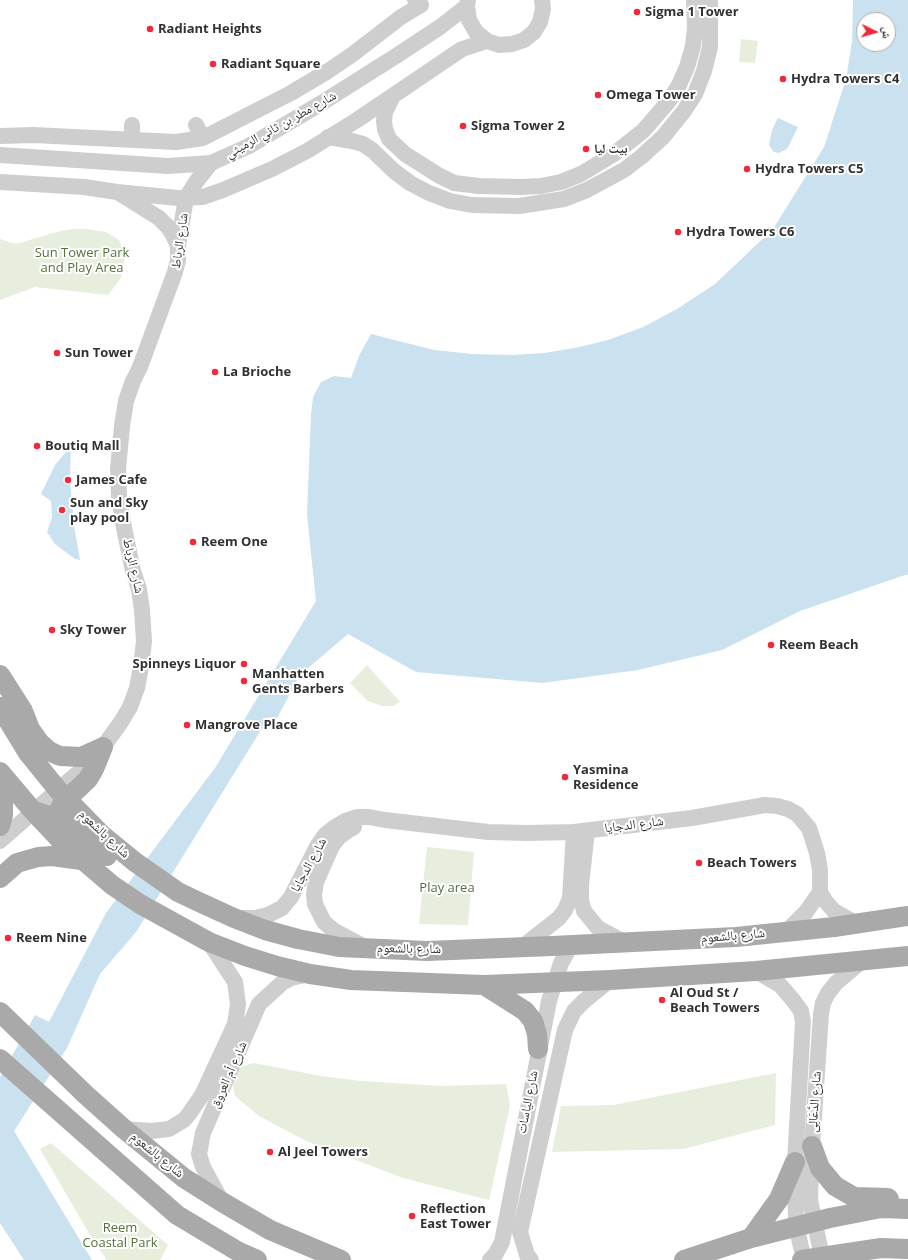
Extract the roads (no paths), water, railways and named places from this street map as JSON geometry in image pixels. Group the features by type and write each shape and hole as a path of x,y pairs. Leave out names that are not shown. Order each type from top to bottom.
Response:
{"main road":[{"path":"0,675 23,711 30,729 40,743 49,751 60,756 81,757 104,747"},
{"name":"شارع بالشعوم","path":"0,707 28,753 62,794 102,835 135,862 178,892 199,902 265,930 298,939 339,947 427,951 736,937 857,924 901,917"},
{"path":"63,844 58,836 56,818 60,808 62,794 88,779 104,747"},
{"path":"2,774 63,844 112,885 140,904 209,942 245,956 310,974 351,980 484,985 610,980 756,971 908,956"},
{"path":"0,826 3,815 2,774"},
{"path":"33,811 56,818 74,829 101,852 111,858 123,862 135,862"},
{"path":"0,878 17,864 38,857 52,856 81,860"},
{"path":"484,985 525,1011 533,1021 537,1034 538,1049"},
{"name":"شارع بالشعوم","path":"2,1014 124,1129 184,1178 270,1230 341,1260"},
{"path":"0,1058 177,1215 239,1252 257,1260"},
{"path":"812,1146 820,1168 835,1186 854,1197 888,1198 904,1208"},
{"path":"751,1238 779,1199 795,1162"},
{"path":"684,1260 751,1238 805,1223 881,1208 904,1208"},
{"path":"809,1259 880,1248 908,1250"}],"street":[{"path":"467,3 469,20 476,32 487,41 499,45 512,44 524,40 534,32 540,22 543,9 542,0"},
{"path":"393,96 385,112 384,121 384,129 389,139 405,154 438,175 454,183 479,186 522,187 541,186 561,182 581,174 614,154 643,131 669,101 679,85 693,46 695,27 694,0"},
{"path":"328,137 363,144 410,183 429,193 450,201 472,205 519,206 564,199 587,190 624,170 663,137 684,111 695,94 704,71 710,47 710,0"},
{"name":"شارع مطر بن ثاني الرميثي","path":"0,154 168,166 211,163 249,146 365,76 440,27 467,3"},
{"path":"0,136 132,133 176,142 291,93 353,54 410,4"},
{"path":"0,182 84,187 117,192 186,198 203,197 272,169 307,151 357,120 462,49 487,41"},
{"path":"353,54 365,76"},
{"path":"0,154 24,135"},
{"path":"186,198 211,163"},
{"path":"117,192 159,218 168,227 178,246"},
{"name":"شارع الرباط","path":"104,747 130,707 140,674 144,641 139,589 133,571 119,495 118,469 122,426 126,402 133,381 140,367 157,318 172,283 178,260 178,246 186,198"},
{"path":"0,841 33,811 62,794"},
{"name":"شارع الدجايا","path":"234,918 255,918 268,915 282,908 291,897 325,835 345,821 357,817 369,816 385,820 488,832 580,832 692,818 765,805 777,806 788,809 797,814 809,828 817,853 820,870 820,892"},
{"name":"شارع الدجايا","path":"368,949 342,936 324,922 315,904 314,894 316,882 332,846 339,837 359,825 385,820"},
{"path":"580,832 581,900 584,911 598,928 626,943"},
{"path":"522,947 559,918 565,910 570,898 580,832"},
{"path":"787,931 806,912 820,892 834,911 857,924"},
{"name":"شارع أم العروق","path":"124,1129 151,1131 169,1129 184,1120 190,1114 202,1095 233,1030 238,1004 235,982 209,942"},
{"name":"شارع الياسات","path":"490,1260 495,1255 502,1242 538,1049 554,982 561,963 572,945"},
{"name":"شارع الدَّعَالِى","path":"805,1223 810,1200 812,1146 823,1003 828,993 836,984 862,961"},
{"name":"شارع الدَّعَالِى","path":"756,971 780,985 794,1000 800,1011 803,1022 795,1162 809,1259"},
{"name":"شارع أم العروق","path":"222,1202 203,1167 200,1154 203,1133 259,1004 282,983 291,978 310,974"},
{"name":"شارع الياسات","path":"531,1260 527,1255 520,1232 565,1030 574,1011 610,980"},
{"path":"238,1004 246,1002 253,1005 257,1009"}],"water":[{"path":"853,0 908,0 908,574 800,611 722,650 638,670 542,683 416,672 348,634 300,675 276,720 269,717 136,932 100,974 67,1048 14,1131 92,1260 24,1260 0,1223 0,1077 35,1015 49,1022 106,913 215,768 316,601 307,514 311,415 313,397 321,382 334,376 351,378 359,356 371,334 434,350 472,354 512,355 544,353 575,348 608,340 643,327 677,309 715,284 773,229 824,147 846,79 852,42"},
{"path":"778,118 798,127 787,149 779,153 774,152 769,145 772,130"},
{"name":"Sun and Sky play pool","path":"71,446 70,479 74,526 80,560 75,559 55,544 47,532 52,517 51,501 41,494 55,465"}],"place":[{"name":"Sigma 1 Tower","path":"637,12"},
{"name":"Radiant Heights","path":"150,29"},
{"name":"Radiant Square","path":"213,64"},
{"name":"Hydra Towers C4","path":"783,79"},
{"name":"Omega Tower","path":"598,95"},
{"name":"Sigma Tower 2","path":"463,126"},
{"name":"بيت ليا","path":"586,149"},
{"name":"Hydra Towers C5","path":"747,169"},
{"name":"Hydra Towers C6","path":"678,232"},
{"name":"Sun Tower","path":"57,353"},
{"name":"La Brioche","path":"215,372"},
{"name":"Boutiq Mall","path":"37,446"},
{"name":"James Cafe","path":"68,480"},
{"name":"Sun and Sky play pool","path":"62,510"},
{"name":"Reem One","path":"193,542"},
{"name":"Sky Tower","path":"52,630"},
{"name":"Reem Beach","path":"771,645"},
{"name":"Spinneys Liquor","path":"244,664"},
{"name":"Manhatten Gents Barbers","path":"244,681"},
{"name":"Mangrove Place","path":"187,725"},
{"name":"Yasmina Residence","path":"565,777"},
{"name":"Beach Towers","path":"699,863"},
{"name":"Reem Nine","path":"8,938"},
{"name":"Al Oud St / Beach Towers","path":"662,1000"},
{"name":"Al Jeel Towers","path":"270,1152"},
{"name":"Reflection East Tower","path":"412,1216"}],"park label":[{"name":"Sun Tower Park and Play Area","path":"82,260"},
{"name":"Play area","path":"447,888"},
{"name":"Reem Coastal Park","path":"120,1236"}]}
